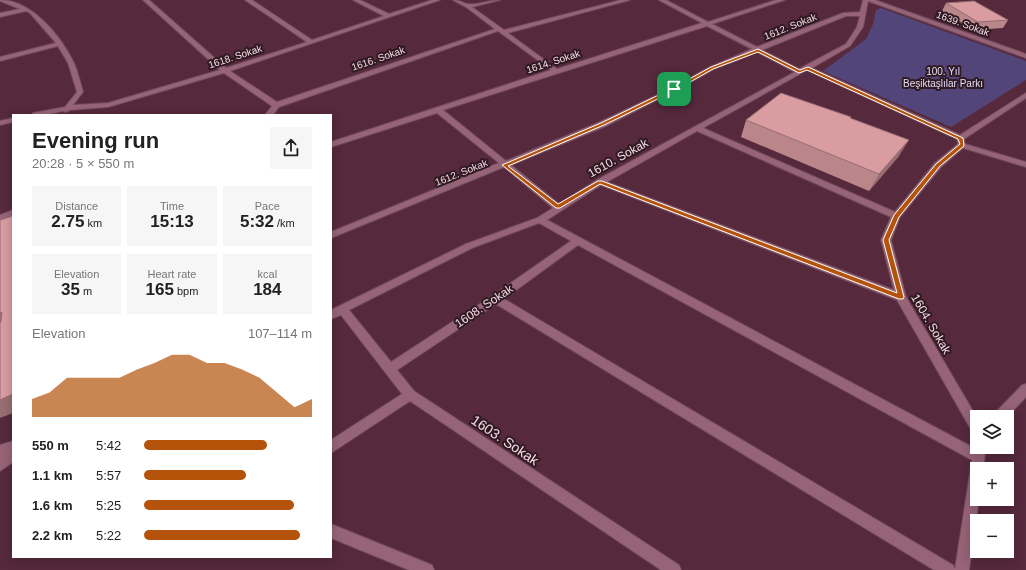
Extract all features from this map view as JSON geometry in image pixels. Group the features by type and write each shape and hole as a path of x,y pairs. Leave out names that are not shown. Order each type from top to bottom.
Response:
{"street":[{"path":"1,0 32,12 57,38 71,63 80,92 64,114"},
{"path":"146,0 225,71 276,105 270,114"},
{"path":"248,0 310,41"},
{"path":"356,0 389,16"},
{"name":"1618. Sokak","path":"41,114 68,108 108,105 225,71 310,41 437,0"},
{"path":"456,0 468,6 556,71"},
{"path":"468,6 497,0"},
{"name":"1616. Sokak","path":"276,105 501,31 627,0"},
{"path":"662,0 758,50 961,141 1026,165"},
{"name":"1614. Sokak","path":"332,145 437,109 782,0"},
{"name":"1610. Sokak","path":"332,314 343,310 469,246 540,220 558,207 600,182 848,45 860,27 866,0"},
{"name":"1639. Sokak","path":"870,0 1026,56"},
{"path":"0,15 26,10"},
{"name":"1612. Sokak","path":"332,235 603,124 674,89 712,68 845,14 862,14"},
{"path":"0,59 60,44"},
{"name":"1604. Sokak","path":"970,417 901,297 886,240 896,216 938,165 961,141 1024,98"},
{"path":"437,109 504,165 558,207"},
{"path":"0,123 12,120"},
{"path":"696,128 896,216"},
{"path":"600,182 901,297"},
{"path":"0,218 12,213"},
{"path":"540,220 577,241 970,447"},
{"name":"1608. Sokak","path":"390,370 496,299 577,241"},
{"path":"496,299 948,570"},
{"name":"1603. Sokak","path":"343,310 410,395 674,570"},
{"path":"1006,410 1026,389"},
{"path":"332,447 410,395"},
{"path":"0,451 12,447"},
{"path":"962,570 979,454"},
{"path":"0,465 12,455"},
{"path":"332,531 417,568"}],"green space":[{"name":"100. Yıl Beşiktaşlılar Parkı","path":"881,8 1026,61 1026,80 951,127 823,71 866,39 873,24 876,10"}],"building":[{"path":"974,1 1008,20 978,22 946,3"},
{"path":"781,93 851,117 850,118 909,140 879,174 746,120"},
{"path":"12,216 12,394 0,400 0,323 2,313 0,312 0,220"}],"route":[{"path":"758,50 800,72 807,68 960,138 962,145 938,165 896,216 886,240 901,297 600,182 558,207 504,165 603,124 674,89 712,68 758,50"}]}
